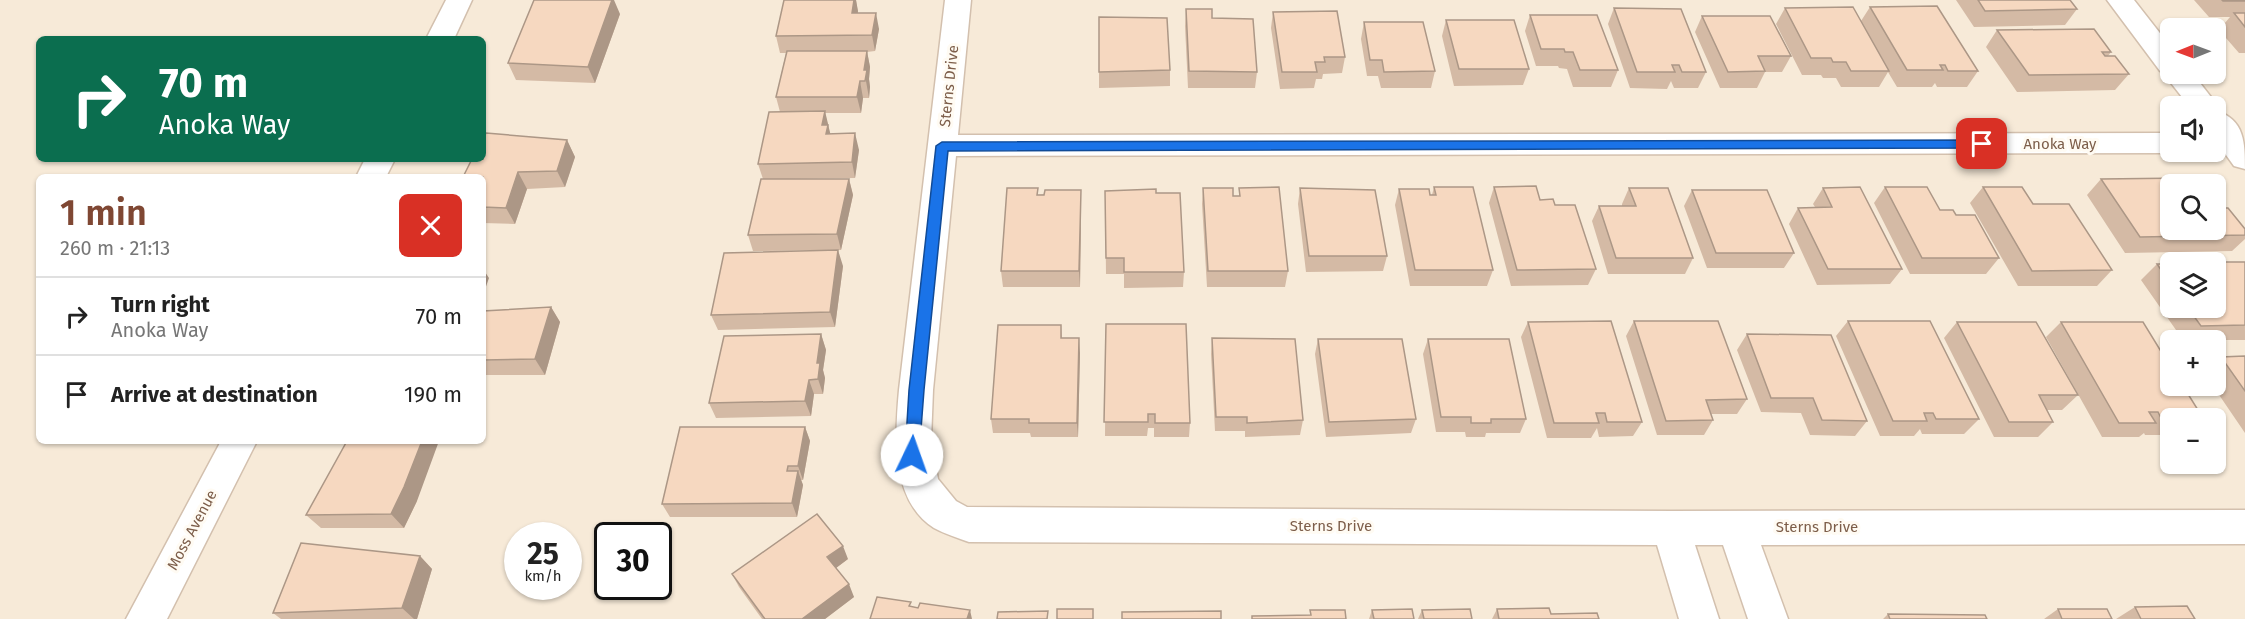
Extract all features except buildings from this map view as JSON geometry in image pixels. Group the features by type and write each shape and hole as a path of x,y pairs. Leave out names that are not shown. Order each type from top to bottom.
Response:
{"street":[{"path":"441,36 459,0"},
{"name":"Sterns Drive","path":"958,0 916,390 912,455 924,489 944,514 969,525 1671,528 2245,527"},
{"path":"2121,0 2160,51"},
{"path":"2186,84 2196,96"},
{"name":"Anoka Way","path":"942,146 2160,143"},
{"name":"Moss Avenue","path":"146,619 237,444"},
{"path":"1671,528 1699,619"},
{"path":"1737,528 1768,619"}],"shaded area":[{"path":"0,0 2245,0 2245,619 0,619"}],"route":[{"path":"912,455 916,390 942,146 1982,144"}]}
